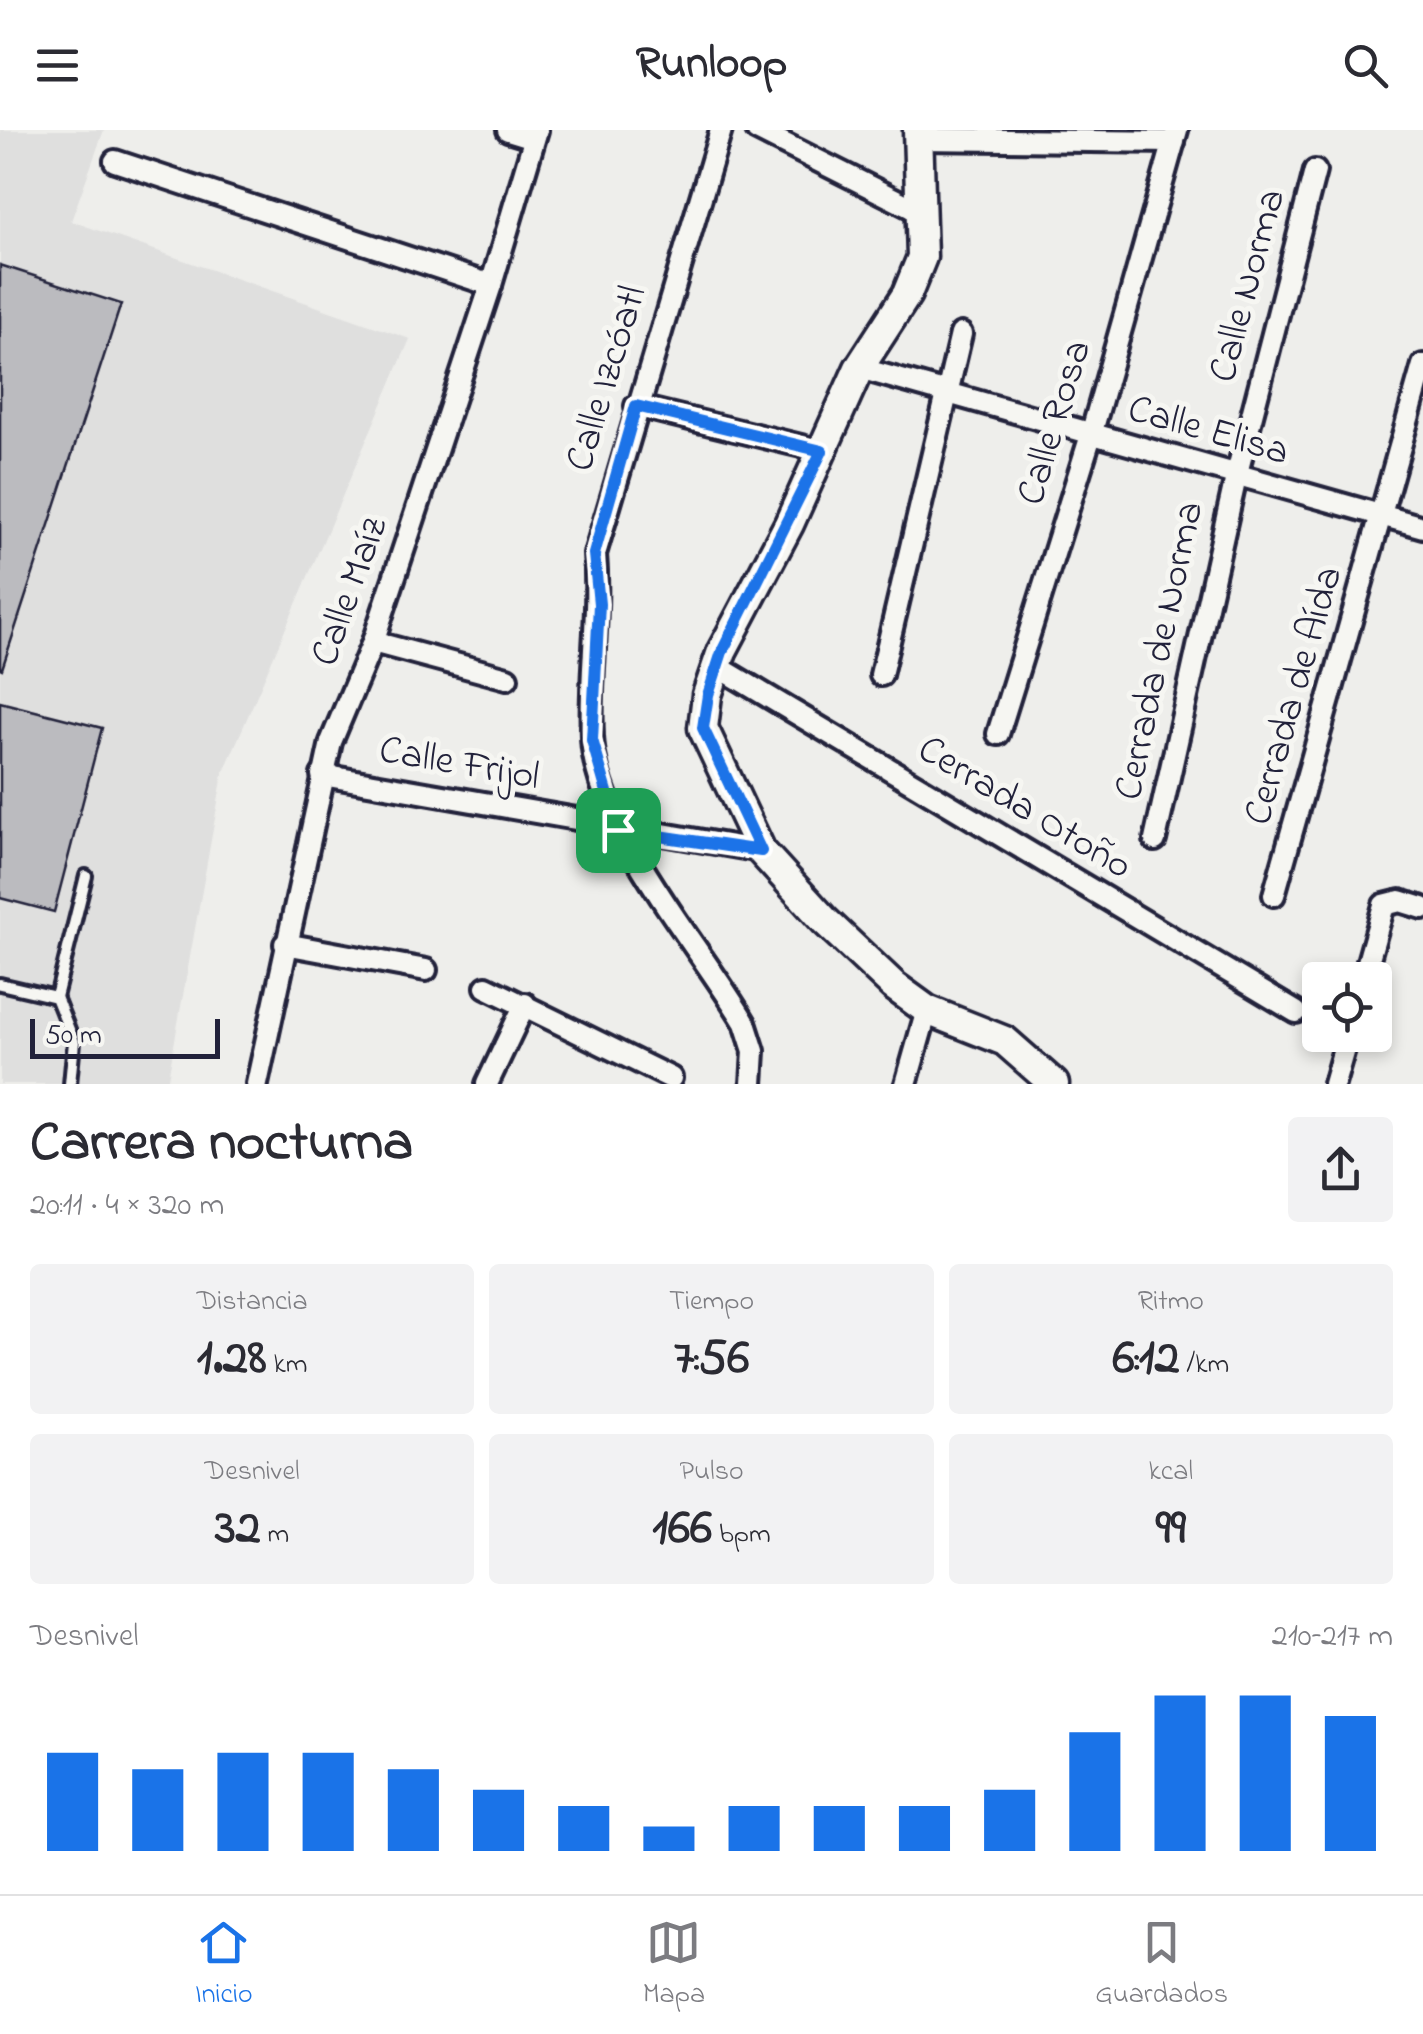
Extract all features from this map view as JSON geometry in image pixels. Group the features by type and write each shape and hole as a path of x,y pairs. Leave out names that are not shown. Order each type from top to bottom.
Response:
{"street":[{"path":"508,130 535,134"},
{"name":"Calle Izcóatl","path":"720,130 594,554 599,604 592,740 618,830 745,1023 754,1051 752,1084"},
{"path":"757,130 924,214"},
{"name":"Calle Maíz","path":"257,1084 322,776 373,642 491,285 535,134"},
{"path":"1054,1084 1005,1041 927,1010 894,986 825,921 761,851 703,728 717,666 859,368 907,294 922,257 924,214 918,135 1176,136"},
{"name":"Calle Rosa","path":"998,734 1176,136"},
{"path":"114,161 491,285"},
{"name":"Calle Norma","path":"1236,477 1315,171"},
{"path":"880,674 961,334"},
{"name":"Cerrada de Aída","path":"1274,895 1384,516 1423,364"},
{"name":"Calle Elisa","path":"859,368 1423,528"},
{"path":"636,406 822,451"},
{"name":"Cerrada de Norma","path":"1156,840 1236,477"},
{"path":"373,642 507,678"},
{"name":"Cerrada Otoño","path":"717,666 1296,1012"},
{"name":"Calle Frijol","path":"322,776 618,830 761,851"},
{"path":"1368,962 1384,905 1400,900 1423,908"},
{"path":"285,944 426,970"},
{"path":"486,987 671,1078"},
{"path":"487,1084 525,1004"},
{"path":"906,1084 927,1010"},
{"path":"1334,1084 1343,1052"}],"lane":[{"path":"70,1084 74,1042 56,996 86,876"},
{"path":"0,984 56,996"}],"shaded area":[{"path":"0,130 104,130 71,221 410,339 223,774 167,1084 0,1084"}],"building":[{"path":"0,265 121,304 2,669 0,668"},
{"path":"0,702 102,728 54,912 0,898"}],"route":[{"path":"636,406 822,451 722,652 708,695 703,728 761,851 618,830 592,740 599,604 594,554 636,406"}]}
